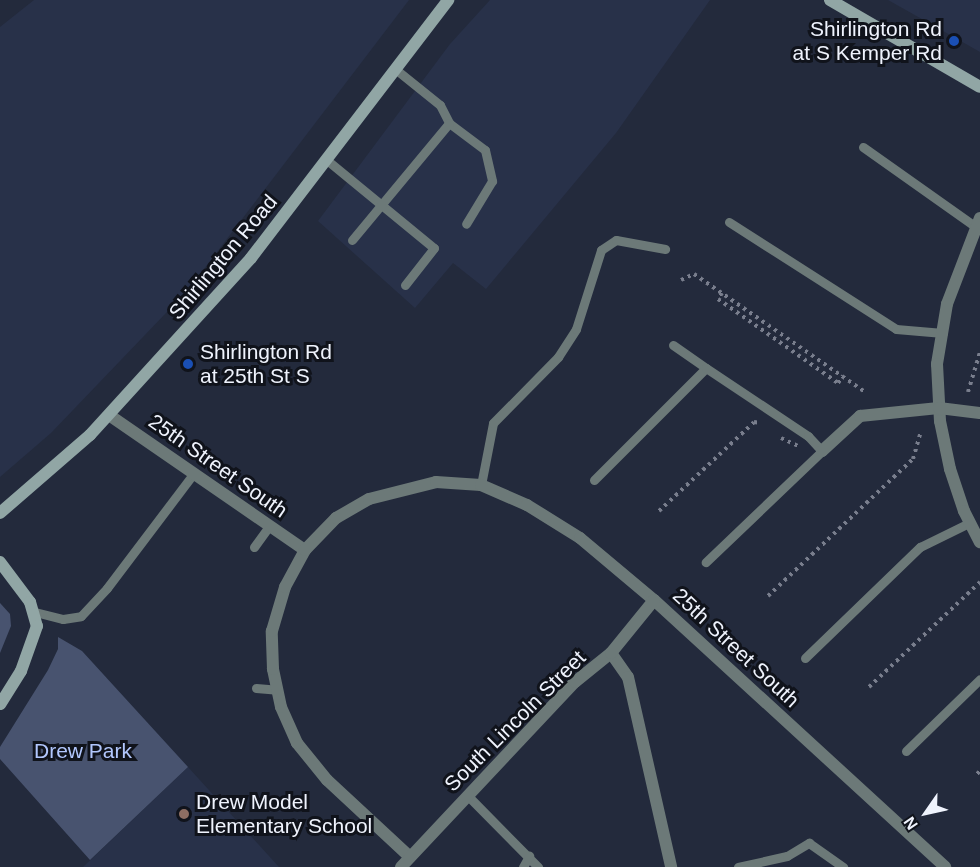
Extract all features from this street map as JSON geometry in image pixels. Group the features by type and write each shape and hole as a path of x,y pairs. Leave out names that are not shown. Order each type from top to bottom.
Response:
{"main road":[{"name":"Shirlington Road","path":"0,513 72,453 252,258 328,160 394,68 448,0"},
{"path":"830,0 980,87"},
{"path":"0,562 21,586 35,612 35,640 0,704"}],"street":[{"path":"978,223 947,304 937,364 939,408 950,469 969,523 980,542"},
{"path":"822,451 860,416 939,408 980,413"},
{"name":"25th Street South","path":"109,415 305,550"},
{"name":"25th Street South","path":"410,857 327,780 297,743 277,690 272,631 285,587 305,550 336,518 369,499 436,482 481,485 527,505 580,538 654,600 945,867"},
{"name":"South Lincoln Street","path":"401,867 575,682 611,653 654,600"},
{"path":"611,653 628,677 671,867"}],"lane":[{"path":"394,68 440,105 449,123 485,150 492,181 466,224"},
{"path":"352,240 449,123"},
{"path":"863,147 978,223"},
{"path":"328,160 434,248 405,285"},
{"path":"729,222 896,329 943,333"},
{"path":"481,485 493,423 558,357 576,329 601,250 616,240 665,249"},
{"path":"673,345 808,436 822,451 706,562"},
{"path":"594,480 706,368"},
{"path":"35,612 63,619 81,616 107,588 194,473"},
{"path":"806,658 920,547 969,523"},
{"path":"254,547 270,525"},
{"path":"906,751 980,679"},
{"path":"256,688 277,690"},
{"path":"468,796 529,855 538,867"},
{"path":"738,867 787,856 809,843 843,867"},
{"path":"523,867 529,855"}],"path":[{"path":"681,280 694,274 865,392"},
{"path":"722,293 718,299 838,383 843,376"},
{"path":"968,392 980,352"},
{"path":"659,511 754,422 768,428"},
{"path":"768,596 913,459 920,434"},
{"path":"776,435 792,447 798,446"},
{"path":"869,687 980,582"}],"shaded area":[{"path":"34,0 409,0 188,290 51,433 0,477 0,27"},
{"path":"490,0 710,0 616,133 486,289 453,263 415,308 318,221 450,44"},
{"path":"888,0 980,0 980,52 929,23"},
{"name":"Drew Model Elementary School","path":"188,767 279,867 83,867"}],"green space":[{"path":"0,603 10,614 11,626 0,653"},
{"name":"Drew Park","path":"58,637 82,651 188,767 90,860 0,759 0,747 48,670 58,649"}],"place":[{"name":"Shirlington Rd at S Kemper Rd","path":"954,41"},
{"name":"Shirlington Rd at 25th St S","path":"188,364"},
{"name":"Drew Model Elementary School","path":"184,814"}]}
